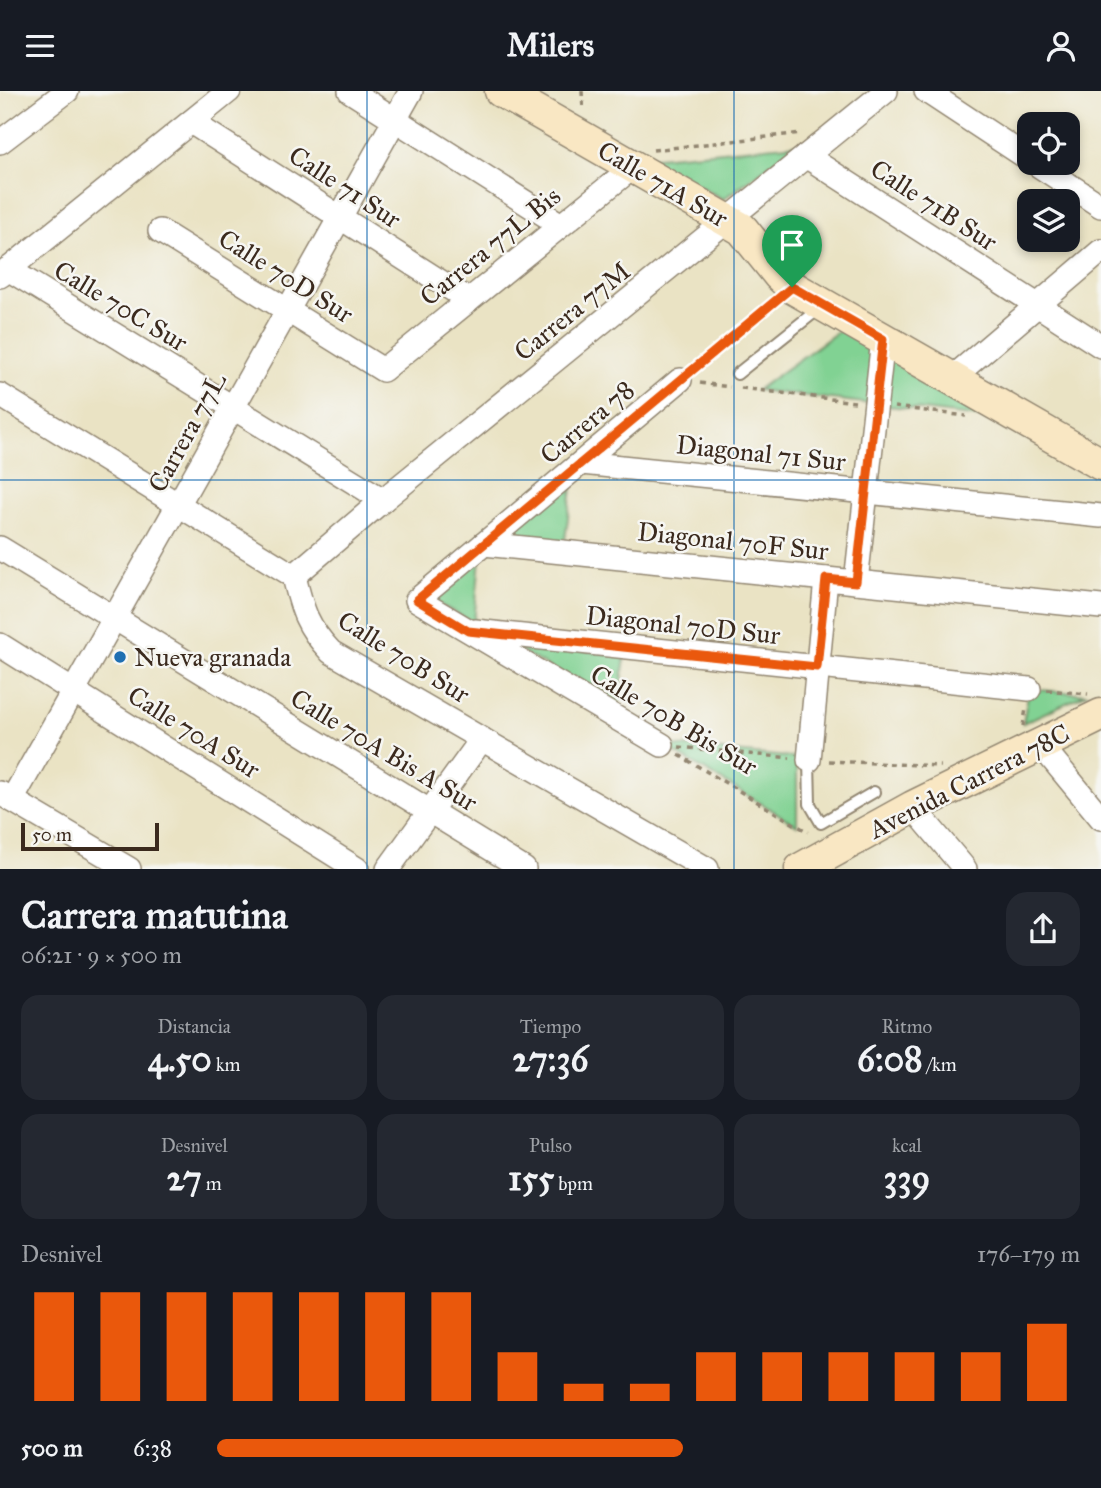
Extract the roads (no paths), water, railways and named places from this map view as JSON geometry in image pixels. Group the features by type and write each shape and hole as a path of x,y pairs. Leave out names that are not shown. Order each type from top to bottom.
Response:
{"street":[{"path":"0,142 67,91"},
{"path":"4,273 229,91"},
{"path":"350,91 561,225"},
{"name":"Carrera 77L","path":"6,797 75,691 411,91"},
{"name":"Calle 71A Sur","path":"502,91 642,159 741,229 792,287 1101,464"},
{"name":"Carrera 77M","path":"294,576 383,500 886,91"},
{"path":"937,94 1017,151"},
{"name":"Calle 71 Sur","path":"191,122 469,300"},
{"name":"Calle 71B Sur","path":"806,156 1101,346"},
{"name":"Carrera 77L Bis","path":"383,370 642,159"},
{"path":"1053,175 1101,206"},
{"name":"Calle 70D Sur","path":"160,231 383,370"},
{"path":"951,379 1101,251"},
{"name":"Calle 70C Sur","path":"4,273 233,407 383,500"},
{"path":"856,582 883,339"},
{"name":"Carrera 78","path":"417,600 680,380"},
{"path":"0,395 294,576"},
{"name":"Diagonal 71 Sur","path":"582,463 1101,516"},
{"name":"Diagonal 70F Sur","path":"484,544 1101,607"},
{"name":"Calle 70A Bis A Sur","path":"0,548 524,869"},
{"name":"Calle 70B Sur","path":"294,576 301,607 312,632 331,652 707,869"},
{"path":"809,760 826,579"},
{"name":"Calle 70B Bis Sur","path":"417,600 662,745"},
{"name":"Diagonal 70D Sur","path":"468,631 1029,689"},
{"name":"Calle 70A Sur","path":"0,645 357,869"},
{"name":"Avenida Carrera 78C","path":"801,869 859,819 913,807 1097,705"},
{"path":"388,869 482,739"},
{"path":"1031,740 1101,818"},
{"path":"6,797 129,869"},
{"path":"913,807 965,869"}],"lane":[{"path":"502,91 510,91"},
{"path":"737,374 822,305"},
{"path":"809,760 810,804 821,823 859,819 874,793"}],"place":[{"name":"Nueva granada","path":"120,657"}]}
